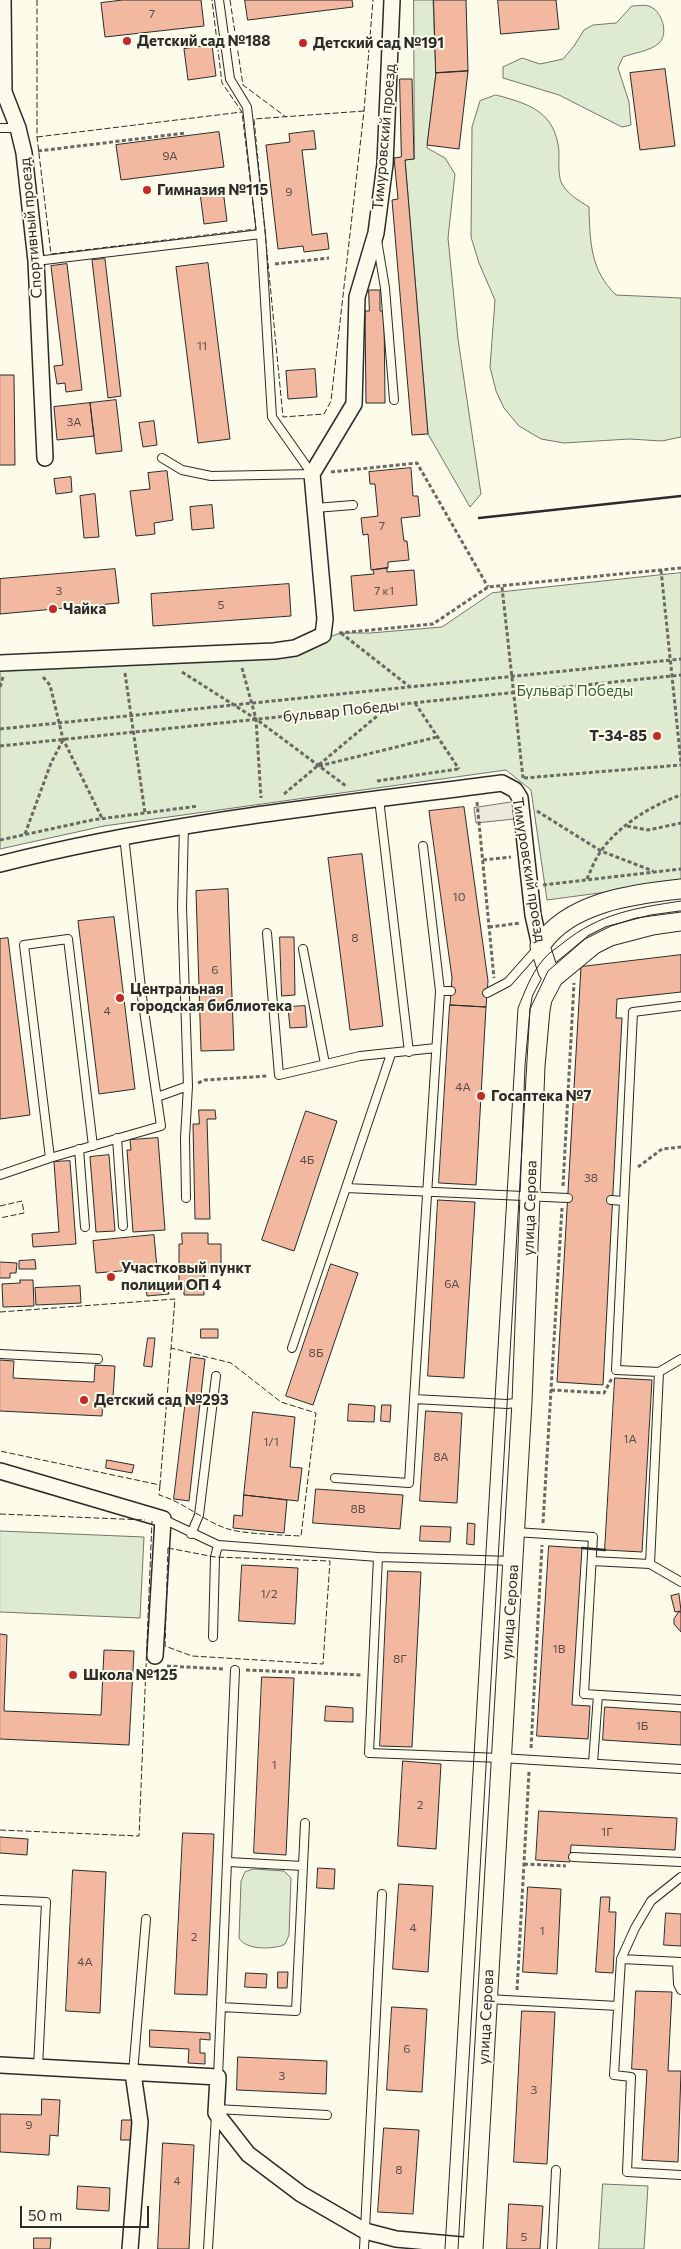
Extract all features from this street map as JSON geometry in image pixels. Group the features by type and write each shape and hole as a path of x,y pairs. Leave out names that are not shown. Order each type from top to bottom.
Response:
{"street":[{"name":"Спортивный проезд","path":"3,0 2,92 18,128 24,153 36,261 45,458"},
{"name":"Тимуровский проезд","path":"312,474 354,404 357,297 376,233 385,164 392,0"},
{"path":"0,663 274,651 294,648 323,636 325,619 312,474"},
{"name":"Тимуровский проезд","path":"379,799 502,783 515,790 520,798 534,922 548,971 553,978"},
{"path":"0,864 124,836 184,825 379,799"},
{"path":"540,946 555,928 605,902 638,894 681,889"},
{"path":"553,978 582,953 610,936 652,925 681,921"},
{"name":"улица Серова","path":"473,2247 522,1402 535,1066 542,999 553,978"},
{"path":"0,1471 163,1519 155,1656"},
{"path":"0,2065 218,2077 216,2111 248,2154 301,2194 365,2231 396,2239 473,2247"},
{"path":"130,2249 140,2122 132,2073"}],"lane":[{"path":"219,0 230,80 246,107 261,234 272,417 312,474"},
{"path":"0,128 18,128"},
{"path":"376,233 385,288 394,400"},
{"path":"36,261 261,234"},
{"path":"162,458 182,470 211,476 312,474"},
{"path":"315,508 353,505"},
{"path":"379,799 409,1052"},
{"path":"184,825 182,908 188,1086 185,1138 186,1198"},
{"path":"0,1175 79,1149 161,1126 142,997 124,836"},
{"path":"335,1478 409,1483 440,990 423,846"},
{"path":"267,934 279,1075 360,1056 436,1048"},
{"path":"50,1158 24,945 68,939 93,1146"},
{"path":"487,993 508,982 540,946"},
{"path":"303,949 325,1064"},
{"path":"440,990 451,991"},
{"path":"681,1006 633,1012 616,1370 659,1372 681,1359"},
{"path":"292,1348 391,1054"},
{"path":"157,1097 188,1086"},
{"path":"117,1138 123,1226"},
{"path":"79,1149 85,1227"},
{"path":"346,1188 565,1198"},
{"path":"611,1200 624,1201"},
{"path":"0,1354 98,1359"},
{"path":"650,1564 659,1372"},
{"path":"191,1534 199,1515 216,1376"},
{"path":"414,1399 507,1404 522,1402"},
{"path":"163,1519 191,1534 218,1545 378,1557 513,1561"},
{"path":"515,1532 594,1536 584,1694 681,1700"},
{"path":"213,1637 215,1557 218,1545"},
{"path":"378,1557 369,1754 500,1758 681,1769"},
{"path":"592,1561 650,1564 681,1582"},
{"path":"218,2077 235,1670"},
{"path":"593,1764 598,1695"},
{"path":"221,2007 296,2011 305,1822"},
{"path":"573,1856 681,1862"},
{"path":"228,1862 303,1866"},
{"path":"681,1876 651,1901 634,1928 621,1959 614,2075 631,2077 626,2172 681,2175"},
{"path":"364,2249 382,1894"},
{"path":"0,1900 46,1902 38,2068"},
{"path":"132,2073 146,1919"},
{"path":"621,1959 679,1962 678,1984 681,1990"},
{"path":"487,1999 618,2006"},
{"path":"208,2249 216,2111 327,2114"},
{"path":"552,2249 556,2170"}],"path":[{"path":"24,153 186,133"},
{"path":"263,266 329,258"},
{"path":"312,474 417,463 488,587"},
{"path":"410,687 341,633 433,624 488,587 681,568"},
{"path":"502,587 523,778 681,764 661,570"},
{"name":"бульвар Победы","path":"0,729 681,659"},
{"path":"242,667 250,703 256,719 260,798"},
{"path":"177,669 256,719 346,786"},
{"path":"125,670 145,813"},
{"path":"39,673 50,685 63,739 102,818"},
{"name":"бульвар Победы","path":"0,746 681,675"},
{"path":"415,703 463,776"},
{"path":"284,794 390,706"},
{"path":"319,766 437,737"},
{"path":"25,834 51,763 63,739"},
{"path":"586,880 601,851 626,826 666,800 681,795"},
{"path":"477,802 495,989"},
{"path":"536,810 601,851 655,872"},
{"path":"626,826 648,830 681,823"},
{"path":"483,860 527,856"},
{"path":"530,886 681,869"},
{"path":"489,927 534,922"},
{"path":"516,2001 551,1390 565,1198 575,974"},
{"path":"188,1086 205,1080 279,1075"},
{"path":"625,1177 662,1149 681,1147"},
{"path":"551,1390 604,1393 616,1370"},
{"path":"155,1656 168,1667 373,1675"},
{"path":"524,1864 572,1867 573,1856"}],"green space":[{"path":"414,0 433,0 436,73 427,148 445,158 455,174 448,238 458,339 481,494 470,507 428,434 405,160 414,159"},
{"path":"632,6 647,6 655,10 661,18 664,34 656,46 623,57 618,68 629,102 631,125 622,127 559,95 503,78 503,67 522,58 540,64 563,59 584,30 593,25 616,23"},
{"path":"496,95 530,106 539,112 552,127 557,138 561,182 570,193 589,207 591,243 596,265 607,285 616,295 681,298 681,437 662,441 629,439 564,443 541,439 519,426 504,408 496,391 490,367 495,300 479,263 471,237 472,127 480,101"},
{"name":"Бульвар Победы","path":"681,573 681,882 547,900 531,790 506,770 104,826 0,849 0,669 269,656 341,633 370,633 442,627 492,593"},
{"path":"0,1531 144,1537 140,1618 0,1612"},
{"path":"254,1869 284,1871 291,1878 289,1935 285,1944 281,1946 270,1948 252,1947 242,1942 239,1938 241,1881 245,1872"},
{"path":"603,2184 648,2186 644,2249 599,2249"}],"shaded area":[{"path":"513,802 514,819 476,823 474,808"}],"building":[{"path":"123,0 201,0 204,26 105,37 101,3"},
{"path":"245,0 352,0 353,7 248,20"},
{"path":"434,0 466,0 468,71 436,73"},
{"path":"498,0 556,0 559,29 501,34"},
{"path":"212,45 216,76 188,80 184,49"},
{"path":"665,69 675,146 640,150 630,73"},
{"path":"468,71 459,149 427,145 436,73"},
{"path":"400,79 412,79 414,159 405,160 428,434 412,435 392,200 398,199 394,158 401,157"},
{"path":"314,131 316,149 302,150 312,235 327,233 329,249 304,252 303,246 278,249 266,145 290,142 289,134"},
{"path":"219,132 224,167 121,180 116,145"},
{"path":"223,190 227,221 204,224 200,193"},
{"path":"105,259 121,396 108,398 92,260"},
{"path":"208,263 230,439 198,443 176,267"},
{"path":"67,264 82,390 66,392 65,383 57,384 54,366 63,365 51,266"},
{"path":"369,290 380,290 380,311 384,311 385,403 366,403 365,311 369,311"},
{"path":"315,369 317,397 288,399 286,371"},
{"path":"0,375 14,375 15,465 0,465"},
{"path":"116,400 122,451 96,454 90,403"},
{"path":"90,403 94,436 57,440 54,407"},
{"path":"154,421 157,445 143,447 139,423"},
{"path":"411,468 413,496 418,496 420,516 401,518 404,541 407,541 409,560 388,562 388,568 371,570 368,534 363,535 361,518 378,516 375,484 370,484 369,472"},
{"path":"167,471 173,520 154,523 155,534 136,536 130,491 150,489 148,473"},
{"path":"71,477 72,492 56,494 54,479"},
{"path":"95,494 99,537 84,538 80,496"},
{"path":"212,505 214,528 192,530 190,507"},
{"path":"387,568 387,572 414,570 417,605 354,611 351,576 374,574 373,570"},
{"path":"115,569 119,603 0,614 0,579"},
{"path":"289,584 291,616 153,626 151,594"},
{"path":"464,807 488,981 486,1007 450,1005 452,978 429,811"},
{"path":"362,854 383,1026 350,1030 328,858"},
{"path":"228,889 234,1050 201,1051 196,891"},
{"path":"114,917 135,1089 99,1094 78,921"},
{"path":"280,937 294,937 295,995 282,996"},
{"path":"8,938 30,1115 0,1119 0,939"},
{"path":"681,955 681,992 617,999 616,1018 622,1018 603,1385 557,1382 581,967"},
{"path":"450,1005 486,1007 476,1185 439,1183"},
{"path":"305,1006 307,1027 290,1028 288,1007"},
{"path":"199,1110 215,1110 216,1119 207,1119 210,1219 195,1219 193,1124 199,1124"},
{"path":"306,1111 337,1121 294,1251 262,1240"},
{"path":"158,1138 165,1230 133,1232 127,1150 131,1150 130,1140"},
{"path":"109,1155 115,1231 96,1232 90,1157"},
{"path":"70,1161 76,1244 33,1247 32,1234 59,1232 54,1162"},
{"path":"438,1200 475,1202 464,1378 428,1376"},
{"path":"182,1233 208,1233 208,1244 221,1244 221,1266 208,1266 208,1273 204,1273 204,1295 184,1295 184,1284 179,1284 179,1244 182,1244"},
{"path":"154,1235 157,1268 96,1273 93,1241"},
{"path":"35,1260 36,1269 19,1269 19,1261"},
{"path":"0,1262 17,1263 16,1273 10,1273 10,1278 0,1278"},
{"path":"331,1264 358,1273 313,1405 286,1396"},
{"path":"20,1280 33,1280 34,1306 3,1307 2,1284 20,1283"},
{"path":"80,1286 81,1303 36,1305 35,1288"},
{"path":"168,1286 169,1294 147,1296 146,1287"},
{"path":"201,1329 218,1329 218,1338 201,1338"},
{"path":"148,1338 155,1338 152,1367 144,1366"},
{"path":"191,1357 205,1359 189,1501 174,1499"},
{"path":"0,1360 14,1361 13,1378 94,1382 95,1365 115,1366 113,1397 103,1397 102,1416 0,1411"},
{"path":"615,1378 652,1380 642,1552 605,1550"},
{"path":"349,1404 375,1406 374,1422 348,1421"},
{"path":"382,1405 391,1405 390,1422 381,1421"},
{"path":"426,1411 462,1413 457,1503 420,1501"},
{"path":"253,1412 295,1417 290,1467 302,1468 298,1501 244,1495"},
{"path":"107,1460 134,1465 132,1473 106,1468"},
{"path":"316,1489 403,1495 400,1529 313,1523"},
{"path":"244,1495 287,1500 284,1533 233,1528 234,1515 242,1516"},
{"path":"468,1523 475,1524 474,1545 467,1544"},
{"path":"421,1526 451,1527 450,1542 420,1541"},
{"path":"549,1546 582,1548 572,1705 590,1706 588,1739 537,1736"},
{"path":"242,1565 298,1568 295,1624 239,1621"},
{"path":"388,1571 421,1572 412,1747 380,1746"},
{"path":"679,1594 681,1611 675,1612 671,1596"},
{"path":"681,1612 681,1632 674,1624 674,1619"},
{"path":"0,1634 7,1635 4,1711 101,1715 104,1650 134,1651 129,1745 0,1739"},
{"path":"262,1677 294,1678 286,1855 254,1853"},
{"path":"326,1706 353,1708 353,1722 325,1721"},
{"path":"605,1707 681,1712 681,1745 603,1740"},
{"path":"403,1761 441,1764 436,1849 398,1846"},
{"path":"539,1811 677,1818 675,1850 571,1845 570,1862 536,1860"},
{"path":"183,1833 214,1834 207,1995 175,1994"},
{"path":"0,1837 28,1839 27,1855 0,1853"},
{"path":"318,1868 335,1869 334,1889 317,1888"},
{"path":"73,1870 106,1872 100,2013 66,2011"},
{"path":"399,1884 433,1886 428,1972 393,1969"},
{"path":"528,1887 561,1889 557,1974 523,1972"},
{"path":"601,1897 610,1897 609,1912 616,1912 613,1973 596,1972"},
{"path":"666,1913 681,1914 681,1946 664,1945"},
{"path":"278,1972 288,1972 287,1988 278,1988"},
{"path":"246,1973 267,1974 266,1988 245,1987"},
{"path":"636,1991 672,1992 668,2071 681,2071 678,2162 642,2160 647,2070 632,2069"},
{"path":"392,2007 427,2009 422,2092 387,2090"},
{"path":"522,2011 555,2012 547,2164 514,2162"},
{"path":"150,2030 210,2033 210,2040 200,2039 200,2053 205,2053 205,2064 188,2063 189,2049 150,2047"},
{"path":"238,2057 327,2061 326,2094 237,2090"},
{"path":"42,2099 60,2100 58,2136 50,2135 49,2155 0,2152 0,2114 41,2115"},
{"path":"122,2120 134,2120 133,2140 121,2140"},
{"path":"384,2128 419,2130 413,2214 378,2212"},
{"path":"163,2143 194,2145 189,2249 158,2249"},
{"path":"78,2186 110,2188 109,2211 77,2209"},
{"path":"509,2204 543,2206 540,2249 507,2249"},
{"path":"34,2238 51,2238 50,2249 34,2249"}],"tram line":[{"path":"445,2249 518,1008 535,971 545,957 577,933 605,918 619,913 681,901"},
{"path":"458,2249 530,1009 548,971 585,939 611,926 636,918 681,912"}],"fence":[{"path":"37,0 37,137 51,254 256,229 242,112 222,83 212,0"},
{"path":"230,0 243,85 286,117"},
{"path":"364,111 254,119 283,417 324,414 331,401 364,111 373,0"},
{"path":"37,137 242,112"},
{"path":"0,1206 22,1201 24,1213 0,1218"},
{"path":"0,1312 175,1299 160,1485 0,1451"},
{"path":"160,1485 159,1495 177,1502 219,1526 235,1531 301,1536 316,1413 281,1402 231,1363 171,1348"},
{"path":"0,1514 145,1520"},
{"path":"0,1830 139,1836 152,1521"},
{"path":"168,1548 215,1557 330,1561 323,1664 192,1656 165,1646 168,1548"}],"wall":[{"path":"479,518 681,496"},
{"path":"582,1548 605,1550"}],"place":[{"name":"Детский сад №188","path":"127,41"},
{"name":"Детский сад №191","path":"303,43"},
{"name":"Гимназия №115","path":"147,190"},
{"name":"Чайка","path":"53,609"},
{"name":"Т-34-85","path":"657,736"},
{"name":"Центральная городская библиотека","path":"120,998"},
{"name":"Госаптека №7","path":"481,1096"},
{"name":"Участковый пункт полиции ОП 4","path":"111,1277"},
{"name":"Детский сад №293","path":"84,1400"},
{"name":"Школа №125","path":"73,1675"}]}
